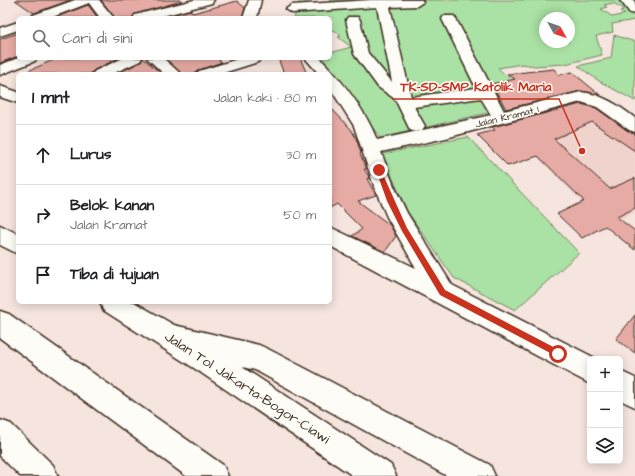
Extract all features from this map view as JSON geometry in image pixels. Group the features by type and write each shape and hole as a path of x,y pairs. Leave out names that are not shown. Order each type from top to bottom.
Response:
{"main road":[{"path":"43,16 87,0"},
{"path":"93,0 105,16"},
{"path":"148,16 208,0"},
{"path":"251,16 255,0"},
{"path":"626,0 635,10"},
{"path":"291,9 382,1 416,2"},
{"path":"382,1 404,100 416,126"},
{"path":"449,19 496,111"},
{"path":"353,20 361,54 384,84 404,100 486,92"},
{"path":"0,32 16,27"},
{"path":"0,70 25,60"},
{"path":"104,72 131,60"},
{"path":"156,60 171,72"},
{"path":"314,60 325,72"},
{"path":"214,72 254,64"},
{"path":"332,80 346,98 358,118 372,148 384,186 398,217 442,292"},
{"path":"0,83 16,89"},
{"path":"0,91 16,97"},
{"name":"Jalan Kramat 1","path":"372,148 537,112 585,96 601,103 635,126"},
{"path":"0,234 16,244"},
{"path":"332,237 442,292 587,368"},
{"name":"Jalan Tol Jakarta–Bogor–Ciawi","path":"115,304 207,360 380,476"},
{"path":"0,323 212,476"},
{"path":"170,337 259,358 479,476"},
{"path":"623,387 635,393"},
{"path":"0,435 42,476"}],"shaded area":[{"path":"589,98 635,129 635,212 607,227 503,123 539,114"}],"green space":[{"path":"300,0 304,0 312,7 332,2 329,0 617,0 635,14 635,20 612,24 613,32 596,36 602,55 565,64 535,66 522,64 498,68 537,105 496,111 380,138 344,87 320,60 332,60 332,52 351,47 338,37 341,36 334,30 332,30 332,16 295,16","holes":["613,3 624,9 620,11 625,14 613,17 601,9 607,7 604,5","509,81 521,92 496,98 484,85"]},
{"path":"614,35 635,42 635,101 599,81 578,66 611,58"},
{"path":"468,137 579,253 515,310 454,278 407,211 382,154"}],"building":[{"path":"15,0 71,0 34,13"},
{"path":"101,0 182,1 135,14 134,16 113,16"},
{"path":"237,1 245,8 243,16 168,16 190,10 193,13"},
{"path":"88,5 96,16 59,16"},
{"path":"16,34 16,57 0,63 0,39"},
{"path":"53,60 115,60 92,72 26,72"},
{"path":"142,60 145,60 160,72 120,72 141,62"},
{"path":"167,60 219,60 222,62 196,72 180,72"},
{"path":"279,60 301,60 306,72 283,72"},
{"path":"554,69 559,75 572,72 600,95 581,91 506,109 492,84 515,79 507,74"},
{"path":"581,104 596,108 628,131 635,133 635,151 592,122 554,139 610,189 635,178 635,208 617,217 635,231 635,250 605,226 582,238 557,214 584,201 538,156 508,166 477,135 495,130 492,127"},
{"path":"332,109 351,129 356,138 361,153 360,154 367,169 364,169 370,178 367,179 376,195 358,201 390,225 396,236 385,252 352,236 362,229 337,204 332,207"},
{"path":"635,315 635,353 616,339"}],"place":[{"name":"TK-SD-SMP Katolik Maria","path":"582,151"}],"route":[{"path":"379,170 390,201 404,229 442,292 558,354"}]}
